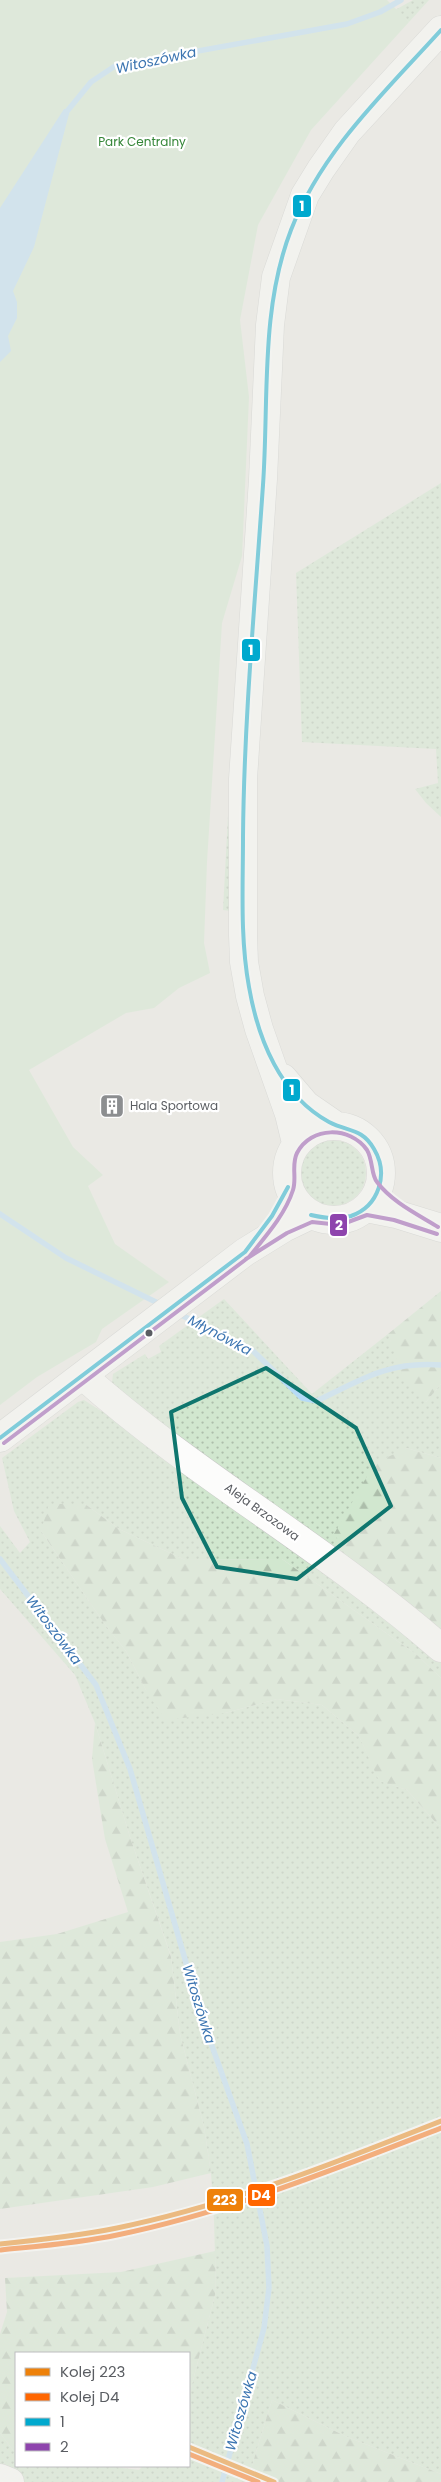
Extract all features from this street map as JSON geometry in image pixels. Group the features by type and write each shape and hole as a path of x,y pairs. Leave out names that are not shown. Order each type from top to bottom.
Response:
{"street":[{"path":"296,1143 274,1067 259,1029 244,962 243,779 263,479 270,325 276,277 305,195 321,169 347,132 441,30"},
{"path":"274,1067 306,1105 335,1125"},
{"path":"335,1125 350,1128 364,1136 374,1148 380,1162 381,1178 373,1200 366,1208 354,1216 340,1220 325,1220 311,1215 297,1204 288,1188 286,1172 288,1157 296,1143 307,1133 320,1127 335,1125"},
{"path":"381,1178 404,1199 441,1222"},
{"path":"245,1252 272,1216 288,1188"},
{"path":"366,1208 396,1214 441,1228"},
{"path":"0,1438 245,1252 284,1228 311,1215"},
{"name":"Aleja Brzozowa","path":"83,1376 142,1427 373,1591 441,1648"},
{"path":"0,2478 10,2482"}],"highlighted area":[{"path":"266,1368 356,1428 391,1506 297,1579 217,1567 182,1498 171,1412"}],"green space":[{"name":"Park Centralny","path":"0,0 387,0 409,22 311,130 258,225 240,320 249,397 242,556 222,623 207,862 204,943 210,973 179,988 154,1008 126,1013 29,1070 73,1147 103,1175 88,1186 115,1244 169,1282 102,1329 96,1342 37,1377 0,1405"},
{"path":"413,0 429,0 409,22 395,10"},
{"path":"441,483 441,817 415,789 438,783 436,749 302,742 296,573"},
{"path":"228,816 231,911 223,910"},
{"path":"327,1140 339,1140 351,1145 361,1155 366,1167 364,1186 351,1201 339,1206 327,1206 315,1201 305,1191 300,1179 300,1167 305,1155 315,1145"},
{"path":"441,1291 441,1384 426,1402 404,1381 388,1334"},
{"path":"224,1299 312,1394 388,1334 396,1354 426,1402 441,1384 441,1458 406,1448 352,1561 147,1419 112,1383 113,1374 145,1354 148,1359 161,1352 159,1346"},
{"path":"84,1400 101,1411 115,1411 441,1658 441,1678 417,1655 282,1559 185,1560 119,1529 85,1504 41,1531 104,1623 126,1651 146,1690 225,1713 277,1699 322,1705 359,1736 380,1781 407,1790 437,1824 441,1826 441,2474 345,2436 272,2400 247,2482 0,2482 0,2433 15,2451 15,2467 115,2467 139,2470 142,2467 190,2467 190,2392 216,2291 211,2173 204,2127 180,2034 171,1956 130,1837 95,1723 75,1675 0,1589 0,1526 20,1553 30,1542 14,1511 2,1458 78,1402"},
{"path":"406,1448 441,1458 441,1634 352,1561 334,1534 374,1464"},
{"path":"49,1504 85,1504 119,1529 185,1560 282,1559 417,1655 441,1678 441,1826 437,1824 407,1790 379,1781 359,1736 322,1705 277,1699 225,1713 166,1720 148,1694 126,1651 104,1623 41,1531"},
{"path":"95,1723 130,1837 171,1957 180,2034 204,2127 211,2173 153,2187 0,2209 0,1942 57,1934 128,1912 105,1839 92,1759"},
{"path":"215,2251 216,2291 190,2392 190,2352 15,2352 15,2451 13,2450 0,2433 0,2334 7,2312 5,2278 121,2272"},
{"path":"272,2400 345,2436 441,2474 441,2482 247,2482"}],"water":[{"path":"64,109 68,109 69,114 34,247 13,291 17,302 17,318 8,336 11,351 0,362 0,208"}],"waterway":[{"name":"Witoszówka","path":"64,115 91,82 115,66 347,24 380,12 401,0"},
{"name":"Młynówka","path":"0,1214 66,1258 162,1305"},
{"name":"Młynówka","path":"177,1313 252,1350 302,1398 317,1401 376,1373 406,1366 423,1364 441,1365"},
{"name":"Witoszówka","path":"0,1559 96,1685 130,1769 202,2018 247,2144 267,2246 269,2288 264,2328 222,2482"}],"rail line":[{"name":"223","path":"0,2244 102,2231 159,2219 281,2182 441,2121"},
{"name":"D4","path":"1,2250 103,2238 200,2214 281,2188 441,2128"},
{"name":"223","path":"190,2447 274,2482"},
{"name":"D4","path":"190,2454 258,2482"}],"transit line":[{"name":"1","path":"311,1215 341,1218 361,1211 375,1197 381,1179 381,1169 374,1149 365,1137 329,1122 312,1111 297,1097 285,1081 274,1064 258,1026 246,969 243,931 245,749 265,453 270,323 281,260 291,230 304,201 337,148 357,123 441,30"},
{"name":"2","path":"4,1443 249,1257 285,1208 293,1190 295,1158 303,1144 311,1138 331,1132 341,1133 360,1142 367,1150 375,1179 383,1189 405,1207 438,1227"},
{"name":"1","path":"0,1438 245,1252 272,1216 288,1187"},
{"name":"2","path":"246,1259 287,1233 312,1222 340,1225 367,1215 394,1220 437,1234"}],"place":[{"name":"Hala Sportowa","path":"112,1106"}]}
